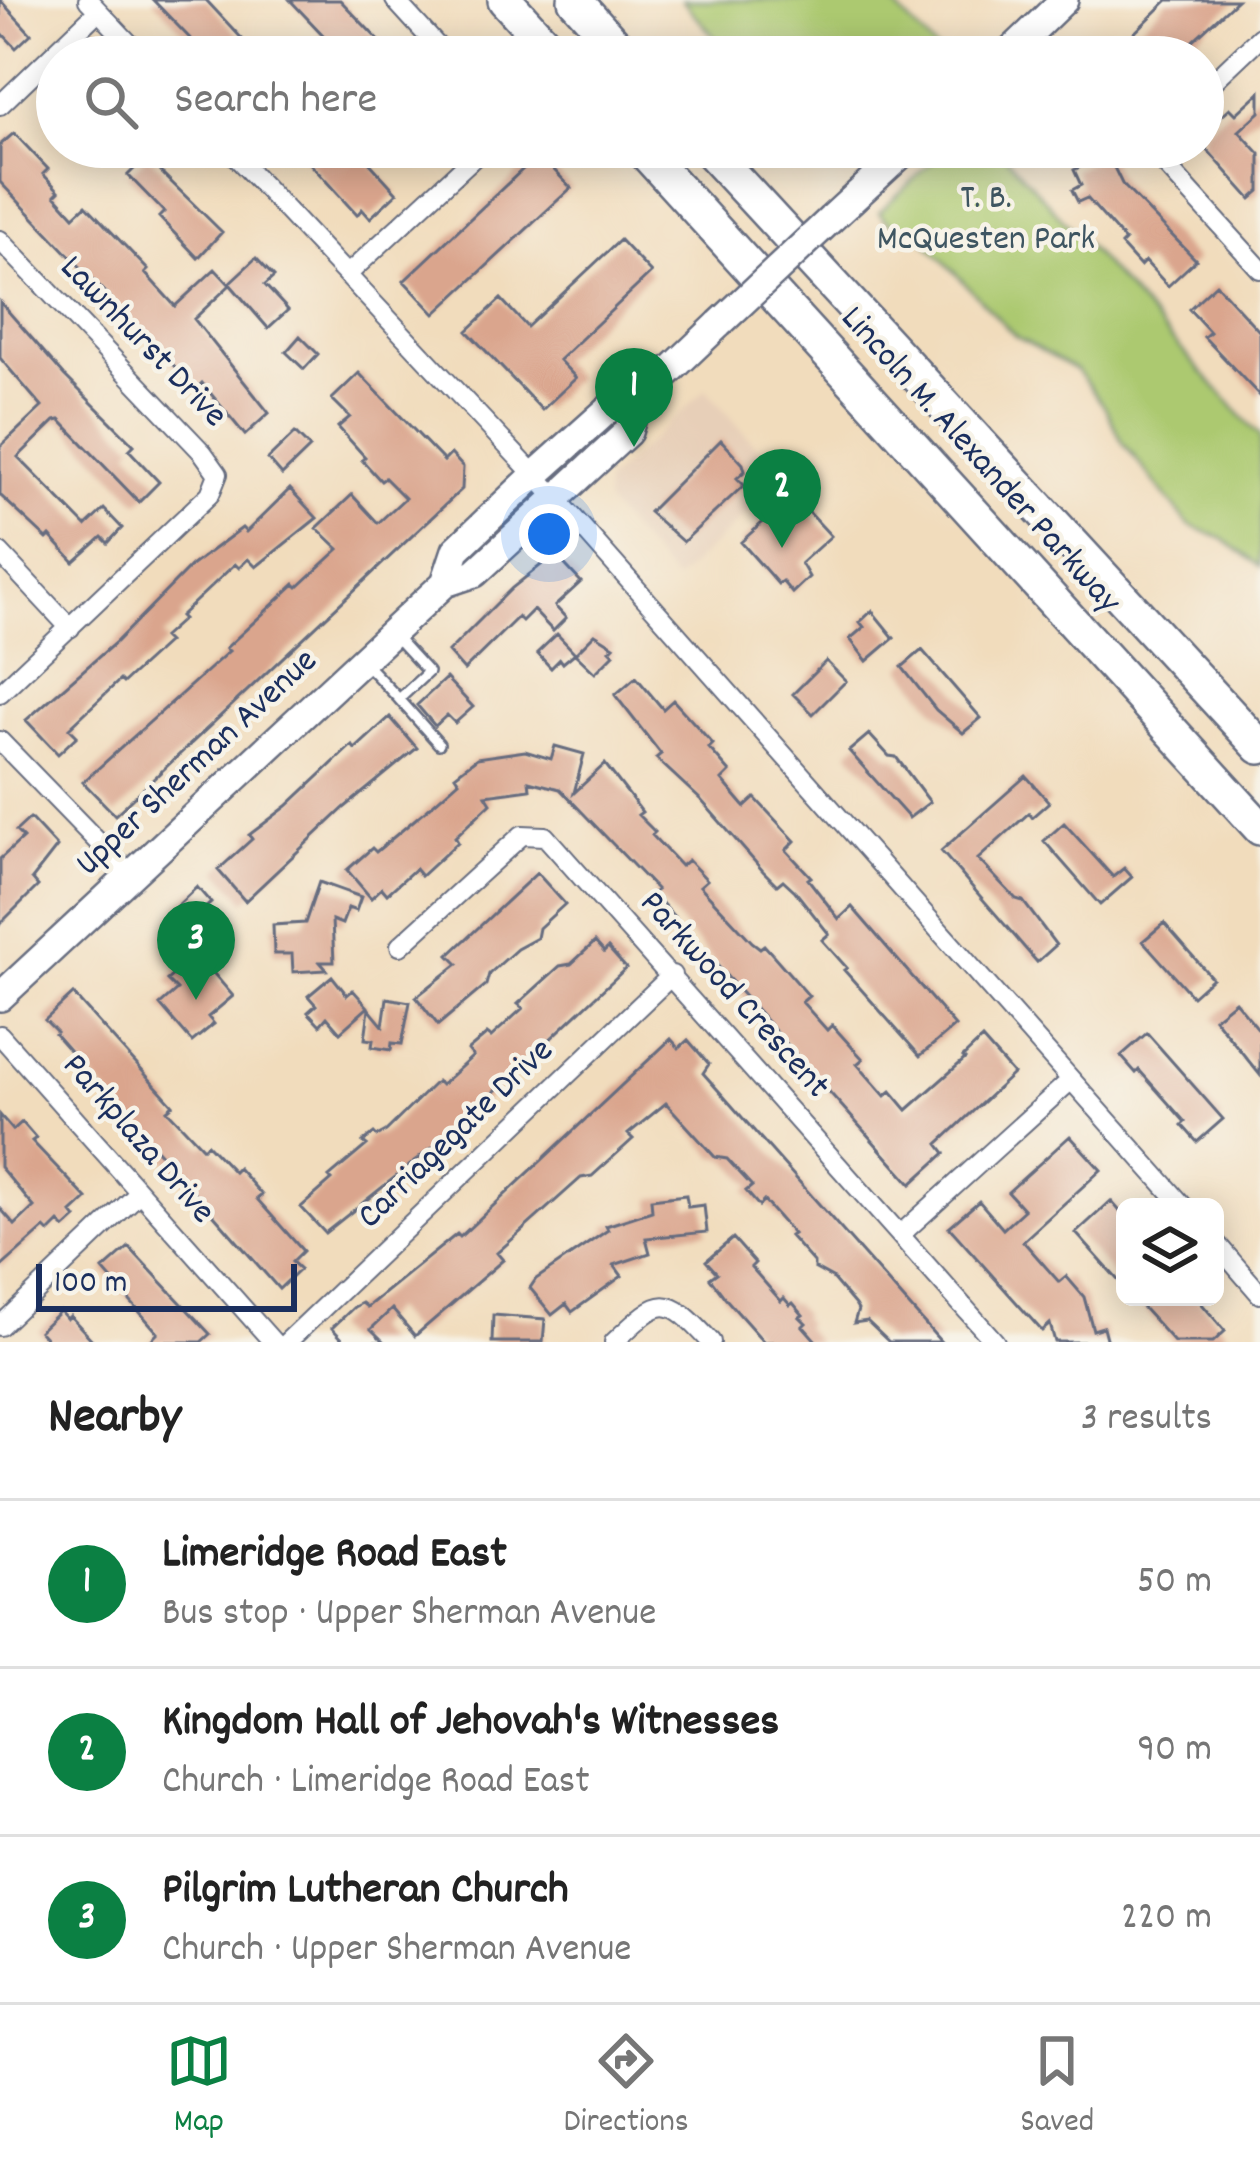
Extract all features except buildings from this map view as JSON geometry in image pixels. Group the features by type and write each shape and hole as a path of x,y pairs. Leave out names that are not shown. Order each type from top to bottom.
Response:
{"highway":[{"path":"505,0 538,36"},
{"path":"574,0 607,36"},
{"name":"Lincoln M. Alexander Parkway","path":"659,168 1260,828"},
{"name":"Lincoln M. Alexander Parkway","path":"725,168 1260,747"}],"main road":[{"path":"1027,36 1064,0"},
{"name":"Upper Sherman Avenue","path":"0,997 445,583 475,573 557,499 628,432 638,402 886,168"},
{"name":"Upper Sherman Avenue","path":"445,583 456,550 535,475 612,406 638,402"}],"street":[{"path":"395,0 428,36"},
{"path":"64,36 93,5 122,36"},
{"path":"1224,71 1260,37"},
{"path":"0,105 36,66"},
{"path":"247,168 557,499 1176,1198"},
{"path":"348,274 462,168"},
{"path":"1169,168 1260,269"},
{"name":"Lawnhurst Drive","path":"0,240 218,474 210,494 0,693"},
{"path":"0,553 70,628"},
{"path":"0,741 131,876"},
{"name":"Parkwood Crescent","path":"400,946 522,836 536,833 556,845 995,1342"},
{"name":"Carriagegate Drive","path":"287,1342 672,975"},
{"name":"Parkplaza Drive","path":"0,1035 273,1342"},
{"path":"902,1234 1071,1080"},
{"path":"0,1326 139,1193"},
{"path":"1224,1252 1260,1294"},
{"path":"614,1342 649,1310 665,1305 684,1313 711,1342"}],"lane":[{"path":"392,632 428,672 399,699"},
{"path":"362,660 439,744"}],"shaded area":[{"path":"706,389 784,478 675,581 606,503 605,483"}],"green space":[{"path":"682,0 889,0 923,36 714,36"},
{"name":"T. B. McQuesten Park","path":"926,168 1016,168 1260,436 1260,566 1223,539 1189,525 1123,443 1105,407 1076,370 1015,336 919,235 888,222 879,212"}],"place":[{"name":"Limeridge Road East","path":"634,447"},
{"name":"Kingdom Hall of Jehovah's Witnesses","path":"782,548"},
{"name":"Pilgrim Lutheran Church","path":"196,1000"}]}
